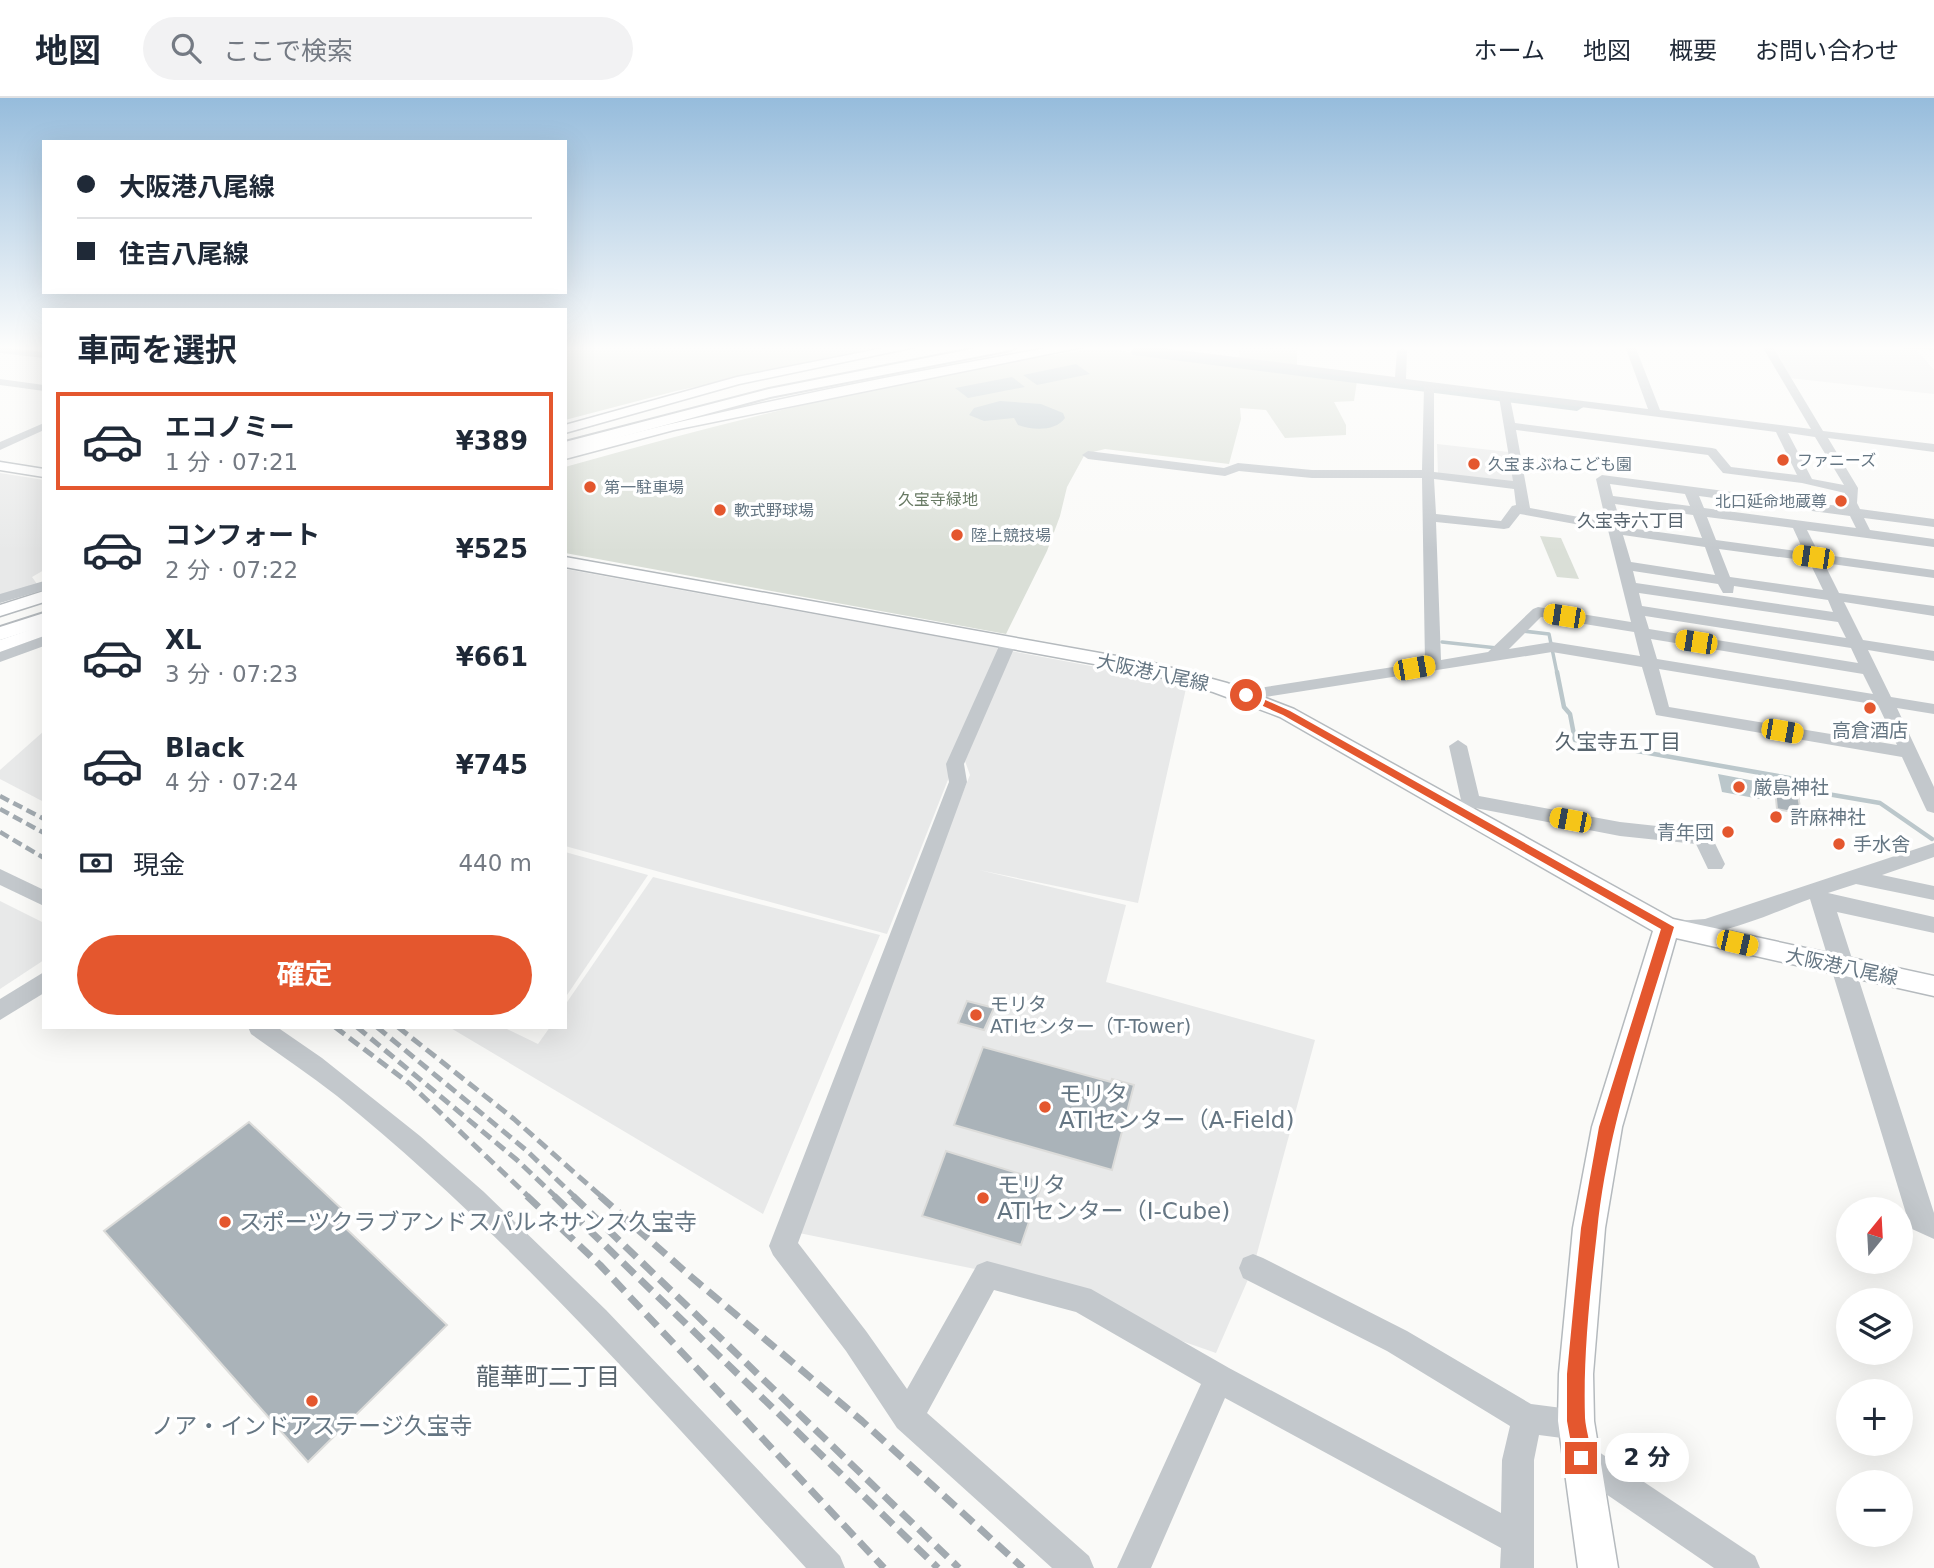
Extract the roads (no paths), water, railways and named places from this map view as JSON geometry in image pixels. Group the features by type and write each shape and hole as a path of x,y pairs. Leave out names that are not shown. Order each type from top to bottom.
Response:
{"highway":[{"path":"567,437 655,415"},
{"path":"567,446 687,415"},
{"path":"0,621 42,607"},
{"path":"0,634 42,620"}],"main road":[{"path":"567,423 599,415"},
{"path":"567,428 617,415"},
{"path":"567,454 672,426 731,415"},
{"path":"567,462 732,415"},
{"path":"0,466 42,473"},
{"name":"大阪港八尾線","path":"567,562 1150,668 1246,695 1287,713 1466,806 1667,927 1934,986"},
{"path":"0,602 42,588"},
{"path":"0,611 42,597"},
{"path":"0,646 42,631"},
{"path":"0,655 42,640"},
{"path":"1598,1568 1576,1421 1576,1374 1589,1228 1607,1127 1667,927"}],"street":[{"path":"1429,415 1433,665"},
{"path":"1507,415 1524,511"},
{"path":"1673,415 1934,449"},
{"path":"1807,415 1852,489 1850,503 1865,533"},
{"path":"1509,426 1712,452 1727,470 1852,489"},
{"path":"0,446 42,427"},
{"path":"1781,430 1806,480"},
{"path":"1088,455 1225,472 1238,467 1312,474 1428,474 1520,486"},
{"path":"1910,753 1662,711 1602,478 1934,523"},
{"path":"1690,489 1760,681"},
{"path":"1608,499 1865,533 1934,574"},
{"path":"1429,517 1504,525 1517,509 1615,529 1813,557 1902,554 1934,543"},
{"path":"1798,525 1934,807"},
{"path":"1626,566 1934,611"},
{"path":"1631,587 1843,618"},
{"path":"1637,610 1934,656"},
{"path":"1499,650 1538,612 1749,651 1870,670"},
{"path":"1008,644 955,764 958,782 783,1246 834,1311 908,1417 1077,1568"},
{"path":"1246,695 1433,665 1499,650 1552,647 1934,709"},
{"path":"1458,746 1466,806 1620,829 1703,838 1715,863"},
{"path":"1667,927 1704,927 1818,895 1852,876 1934,850"},
{"path":"0,876 42,898"},
{"path":"1852,876 1934,893"},
{"path":"1818,895 1934,925"},
{"path":"1818,895 1921,1220 1934,1226"},
{"path":"0,1011 42,982"},
{"path":"262,1029 344,1087 471,1197 603,1325 821,1565"},
{"path":"1254,1268 1397,1341 1527,1419 1562,1423 1576,1421"},
{"path":"908,1417 987,1275 1081,1298 1518,1554"},
{"path":"1135,1568 1219,1378"},
{"path":"1518,1554 1518,1460 1527,1419"},
{"path":"1581,1458 1744,1568"}],"waterway":[{"path":"1523,631 1549,634 1557,673"},
{"path":"1442,642 1497,648"},
{"path":"1557,672 1564,707 1570,714 1575,740 1795,779 1804,790 1880,803 1932,839"}],"railway":[{"path":"0,796 42,818"},
{"path":"0,809 42,832"},
{"path":"0,832 42,857"},
{"path":"338,1029 410,1084 529,1197"},
{"path":"359,1029 517,1160 556,1197"},
{"path":"379,1029 526,1150 575,1197"},
{"path":"401,1029 514,1119 602,1197"},
{"path":"527,1196 600,1265 884,1568"},
{"path":"554,1196 938,1568"},
{"path":"573,1196 959,1568"},
{"path":"600,1196 862,1421 1023,1568"}],"place":[{"name":"ファニーズ","path":"1783,460"},
{"name":"久宝まぶねこども園","path":"1474,464"},
{"name":"第一駐車場","path":"590,487"},
{"name":"北口延命地蔵尊","path":"1841,501"},
{"name":"軟式野球場","path":"720,510"},
{"name":"陸上競技場","path":"957,535"},
{"name":"高倉酒店","path":"1870,708"},
{"name":"厳島神社","path":"1739,787"},
{"name":"許麻神社","path":"1776,817"},
{"name":"青年団","path":"1728,832"},
{"name":"手水舎","path":"1839,844"},
{"name":"モリタ ATIセンター（T-Tower)","path":"976,1015"},
{"name":"モリタ ATIセンター（A-Field)","path":"1045,1107"},
{"name":"モリタ ATIセンター（I-Cube)","path":"983,1198"},
{"name":"スポーツクラブアンドスパルネサンス久宝寺","path":"225,1222"},
{"name":"ノア・インドアステージ久宝寺","path":"312,1401"}],"district":[{"name":"久宝寺六丁目","path":"1631,521"},
{"name":"久宝寺五丁目","path":"1618,742"},
{"name":"龍華町二丁目","path":"548,1377"}],"park label":[{"name":"久宝寺緑地","path":"938,499"}]}
